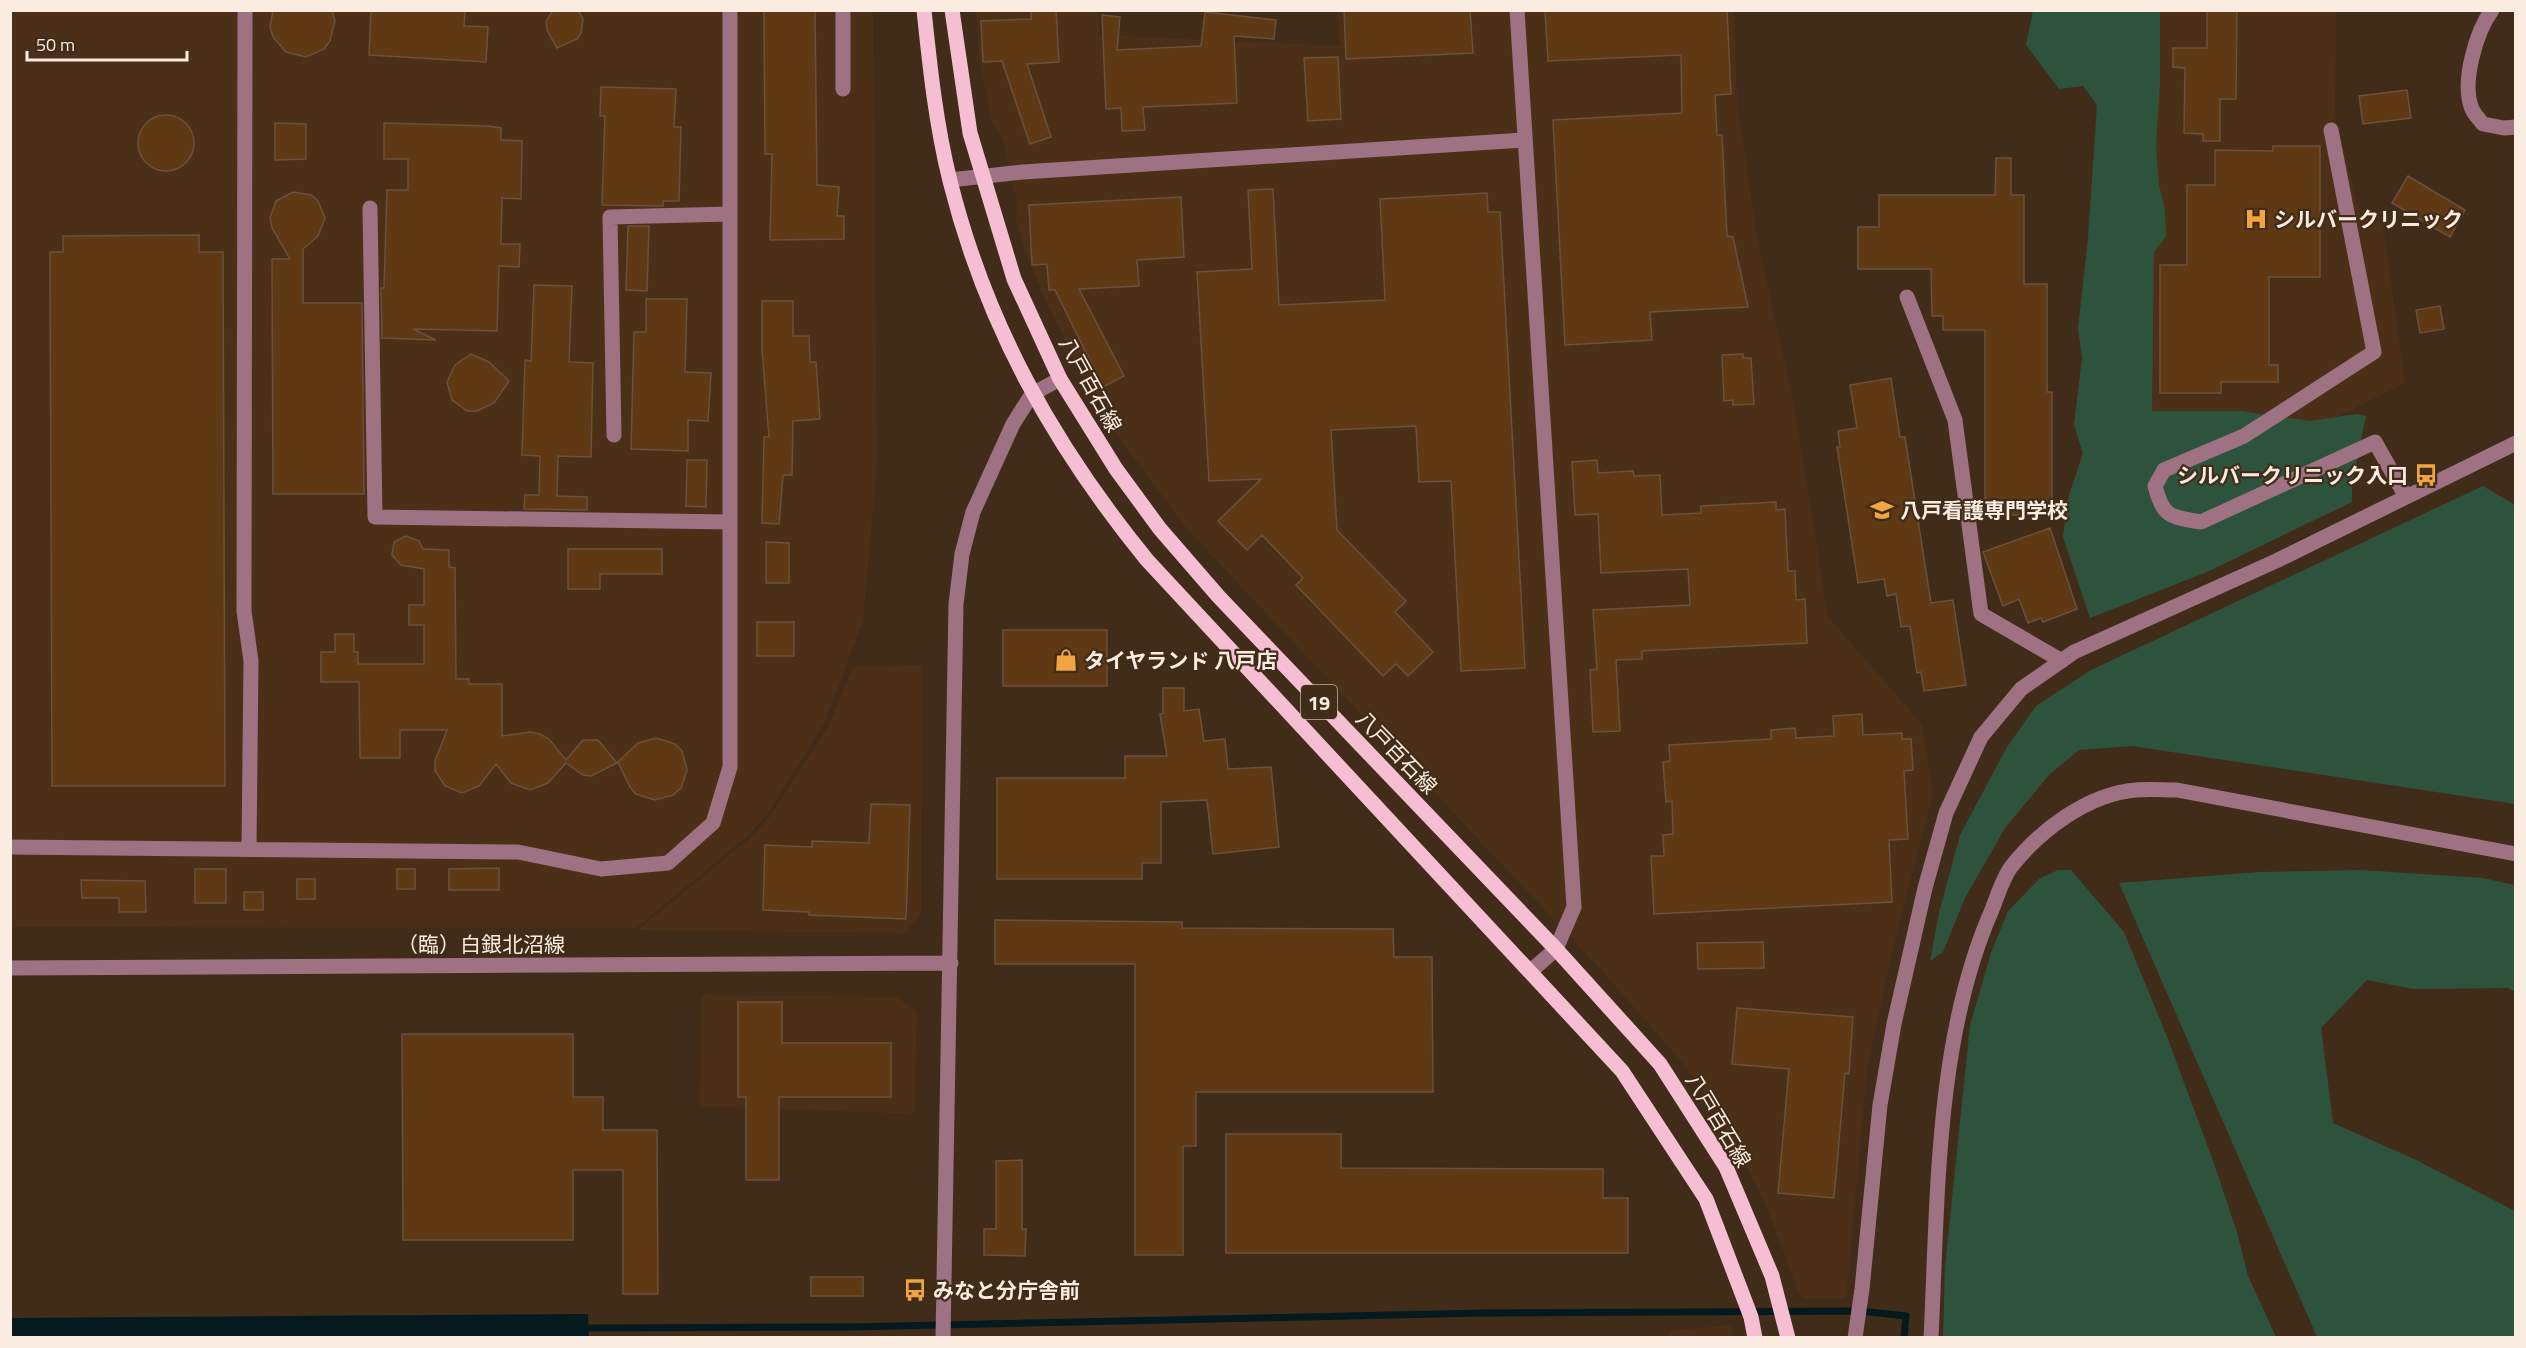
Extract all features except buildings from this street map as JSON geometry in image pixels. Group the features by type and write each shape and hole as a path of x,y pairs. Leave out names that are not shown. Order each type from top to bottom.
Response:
{"main road":[{"name":"19","path":"924,10 932,89 950,180 982,287 1032,394 1101,504 1147,560 1622,1071 1706,1199 1751,1317 1755,1338"},
{"name":"八戸百石線","path":"952,10 970,133 1014,279 1060,379 1116,469 1160,529 1219,597 1556,948 1660,1064 1726,1167 1772,1276 1788,1338"}],"street":[{"path":"245,10 244,611 251,661 249,849"},
{"path":"10,847 518,852 601,869 668,863 713,823 730,767 730,10"},
{"path":"843,10 843,89"},
{"path":"1517,10 1574,907 1556,948 1531,971"},
{"path":"2492,10 2483,22 2473,52 2469,92 2472,109 2483,124 2504,128 2516,127"},
{"path":"2331,130 2374,352 2244,436 2164,470 2155,486 2160,506 2174,517 2200,522 2375,442 2406,497"},
{"path":"950,180 983,175 1524,140"},
{"path":"370,208 375,518 730,522"},
{"path":"614,435 610,217 730,214"},
{"path":"1906,297 1955,420 1981,614 2062,661"},
{"path":"943,1338 956,604 962,554 972,512 1013,424 1032,394 1060,379"},
{"path":"1855,1338 1880,1105 1894,1023 1925,888 1946,813 1981,737 2021,689 2074,652 2276,561 2516,443"},
{"path":"1931,1338 1939,1172 1956,1025 1977,945 2010,868 2047,829 2085,805 2133,790 2177,790 2516,854"},
{"name":"（臨）白銀北沼線","path":"10,968 951,963"}],"shaded area":[{"path":"11,11 873,11 877,463 863,621 824,724 766,816 745,838 636,928 11,927"},
{"path":"976,11 1098,11 1099,35 1340,46 1337,11 1734,11 1737,102 1757,238 1794,405 1828,617 1922,724 1933,794 1892,951 1867,1069 1846,1299 1804,1299 1799,1294 1766,1205 1736,1145 1702,1088 1680,1060 1605,974 1188,530 1117,435 1083,376 1043,295 1015,219 1018,207 1003,140 993,124 980,64"},
{"name":"シルバークリニック","path":"2145,11 2336,11 2335,115 2360,214 2383,224 2405,383 2311,430 2136,429"},
{"path":"922,665 921,914 905,933 638,930 748,840 769,818 828,727 853,667"},
{"path":"702,995 897,997 917,1012 914,1114 700,1106"},
{"path":"1730,1325 1734,1337 1670,1337 1668,1331"}],"green space":[{"path":"2033,11 2160,11 2160,84 2156,146 2159,185 2165,209 2166,237 2154,252 2152,411 2240,411 2310,421 2357,414 2366,416 2352,484 2352,502 2207,572 2090,618 2063,537 2067,502 2083,453 2074,425 2082,358 2078,328 2088,238 2097,105 2083,86 2059,89 2026,45"},
{"path":"2483,486 2515,505 2515,804 2132,746 2079,750 2049,775 2005,828 1965,898 1943,952 1930,961 1939,913 1960,835 2007,747 2036,706 2091,670"},
{"path":"2058,870 2071,870 2124,932 2166,1034 2215,1166 2237,1232 2248,1276 2276,1337 1943,1337 1945,1267 1970,1025 1991,953 2008,911 2039,879"},
{"path":"2361,870 2483,878 2515,885 2515,992 2508,988 2413,989 2367,980 2321,1028 2333,1123 2414,1159 2515,1211 2515,1337 2317,1337 2119,883 2259,872"}],"water":[{"path":"588,1314 589,1338 10,1337 11,1318"}],"waterway":[{"path":"589,1328 851,1327 1483,1313 1860,1311 1906,1316 1904,1338"}],"place":[{"name":"シルバークリニック","path":"2256,219"},
{"name":"シルバークリニック入口","path":"2426,475"},
{"name":"八戸看護専門学校","path":"1882,510"},
{"name":"タイヤランド 八戸店","path":"1066,660"},
{"name":"みなと分庁舎前","path":"915,1290"}]}
